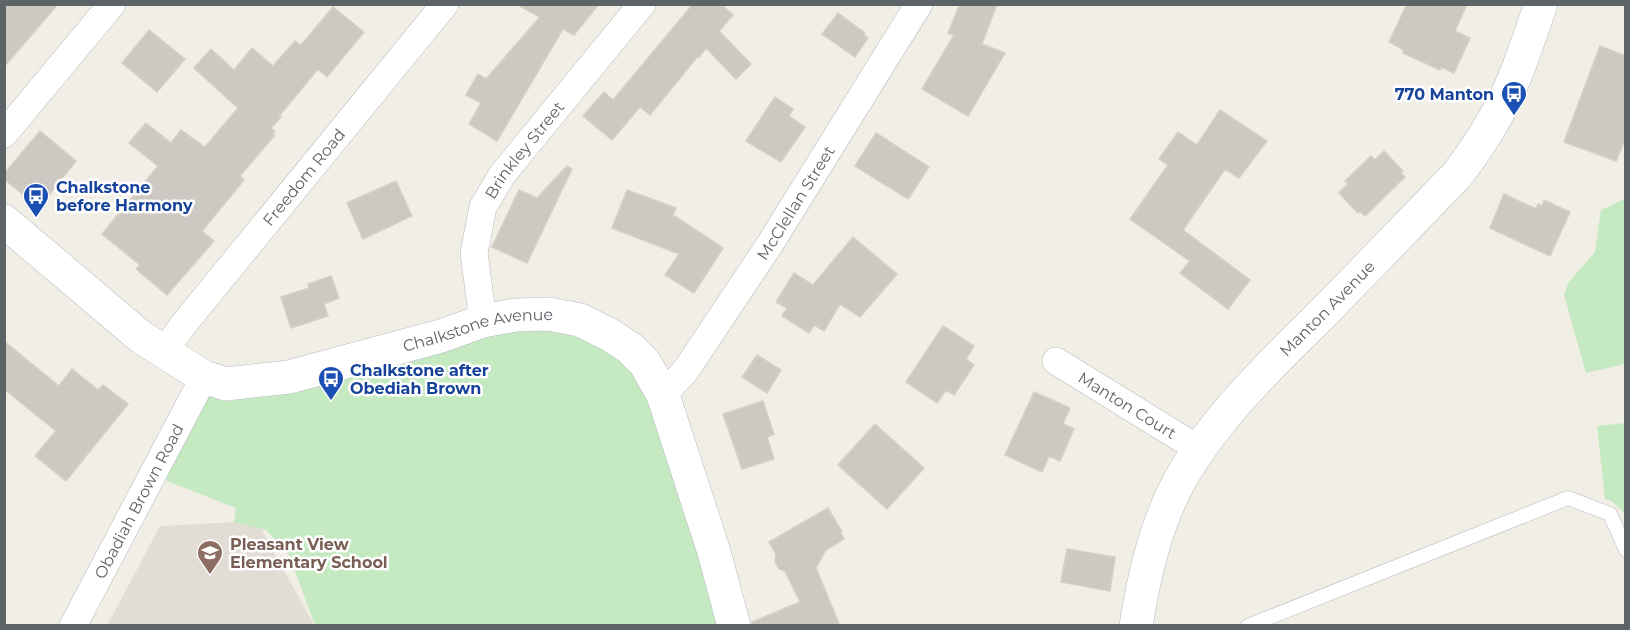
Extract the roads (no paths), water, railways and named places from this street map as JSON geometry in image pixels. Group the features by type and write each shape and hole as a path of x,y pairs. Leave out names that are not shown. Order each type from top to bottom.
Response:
{"main road":[{"name":"Manton Avenue","path":"1137,626 1141,595 1164,514 1182,478 1200,450 1241,397 1270,365 1449,183 1472,155 1488,131 1513,81 1541,4"},
{"name":"Chalkstone Avenue","path":"4,221 141,337 204,376 226,384 289,377 441,336 483,321 516,315 549,314 580,320 630,348 645,363 663,395 714,552 734,626"}],"street":[{"path":"4,134 112,4"},
{"name":"Freedom Road","path":"164,352 183,325 445,4"},
{"name":"Brinkley Street","path":"483,321 474,254 483,207 502,175 642,4"},
{"name":"McClellan Street","path":"663,395 686,370 770,244 919,4"},
{"name":"Manton Court","path":"1056,362 1200,450"},
{"name":"Obadiah Brown Road","path":"72,626 204,376"}],"lane":[{"path":"1248,626 1568,498 1610,514 1626,549"}],"place":[{"name":"770 Manton","path":"1514,117"},
{"name":"Chalkstone before Harmony","path":"36,219"},
{"name":"Chalkstone after Obediah Brown","path":"331,402"},
{"name":"Pleasant View Elementary School","path":"210,576"}]}
